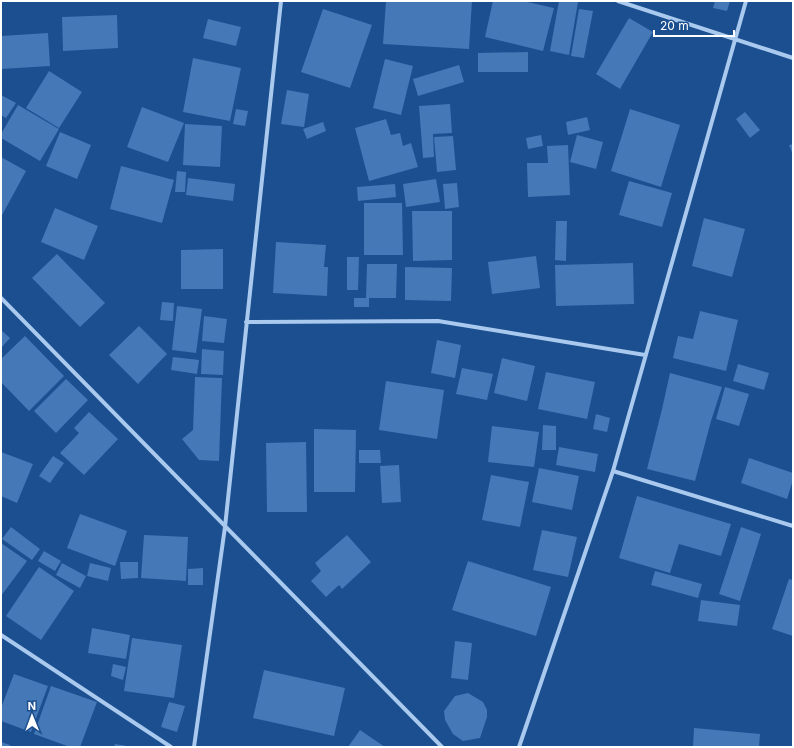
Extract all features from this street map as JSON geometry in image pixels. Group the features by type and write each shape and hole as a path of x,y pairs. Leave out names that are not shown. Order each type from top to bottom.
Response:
{"street":[{"path":"194,747 225,527 281,1"},
{"path":"618,1 793,58"},
{"path":"519,747 612,471 746,1"},
{"path":"1,298 442,747"},
{"path":"246,322 438,321 645,355"},
{"path":"612,471 793,526"},
{"path":"1,635 171,747"}],"building":[{"path":"386,1 472,1 469,49 383,44"},
{"path":"493,1 523,1 554,8 543,51 485,37"},
{"path":"559,1 578,2 569,55 550,51"},
{"path":"715,1 730,1 727,11 713,8"},
{"path":"323,9 372,25 350,88 301,72"},
{"path":"579,9 593,11 584,58 571,56"},
{"path":"117,15 118,48 63,51 62,17"},
{"path":"629,18 653,32 620,89 596,74"},
{"path":"208,19 241,27 236,46 203,38"},
{"path":"48,33 50,66 1,69 1,36"},
{"path":"528,52 528,72 478,72 478,53"},
{"path":"193,58 241,68 230,121 183,112"},
{"path":"385,59 413,66 401,115 373,108"},
{"path":"459,65 464,82 418,96 413,79"},
{"path":"49,71 82,92 59,128 26,108"},
{"path":"287,90 309,94 304,127 281,124"},
{"path":"1,95 16,103 6,118 1,115"},
{"path":"450,104 452,133 433,134 434,157 423,158 419,106"},
{"path":"18,105 59,129 40,161 1,138 1,134"},
{"path":"142,107 184,123 168,162 127,147"},
{"path":"236,109 248,111 245,126 233,124"},
{"path":"630,109 680,125 661,187 611,171"},
{"path":"745,112 760,130 750,138 736,119"},
{"path":"587,117 590,130 568,135 566,122"},
{"path":"386,119 391,135 400,133 403,146 411,143 418,167 369,181 355,128"},
{"path":"323,122 326,131 307,139 303,129"},
{"path":"185,124 222,126 220,167 183,165"},
{"path":"60,132 91,145 77,179 46,166"},
{"path":"541,135 543,146 528,149 526,138"},
{"path":"577,135 603,142 596,169 570,162"},
{"path":"453,136 456,170 437,172 434,137"},
{"path":"793,144 793,155 789,145"},
{"path":"568,145 570,195 528,197 527,163 548,163 547,146"},
{"path":"1,157 26,171 1,217"},
{"path":"121,166 174,180 162,223 110,209"},
{"path":"177,171 186,172 185,192 175,192"},
{"path":"188,178 235,184 233,201 186,195"},
{"path":"436,179 440,202 406,207 403,184"},
{"path":"629,181 672,193 662,227 619,215"},
{"path":"457,183 459,207 445,209 443,184"},
{"path":"395,184 396,197 358,201 357,187"},
{"path":"364,203 402,203 403,255 364,255"},
{"path":"55,208 98,226 84,260 41,242"},
{"path":"412,211 452,211 452,260 413,261"},
{"path":"704,218 745,229 732,277 692,266"},
{"path":"556,221 567,221 566,261 555,260"},
{"path":"276,242 326,245 324,267 328,267 327,296 273,293"},
{"path":"223,249 223,289 181,289 181,250"},
{"path":"57,254 105,303 80,327 32,278"},
{"path":"536,256 540,288 492,294 488,262"},
{"path":"347,257 359,257 358,290 347,290"},
{"path":"633,263 634,304 556,306 555,265"},
{"path":"367,264 397,264 396,298 369,298 369,307 354,307 354,298 366,298"},
{"path":"405,267 452,268 451,301 405,300"},
{"path":"162,302 174,303 173,321 160,320"},
{"path":"177,306 202,309 196,353 172,350"},
{"path":"700,311 738,320 726,371 673,358 678,336 693,339"},
{"path":"204,316 227,319 224,343 202,341"},
{"path":"139,326 167,354 138,384 109,355"},
{"path":"1,330 10,338 1,348"},
{"path":"25,336 64,376 29,411 1,382 1,359"},
{"path":"437,340 461,345 455,378 431,373"},
{"path":"202,349 224,351 223,375 201,374"},
{"path":"173,357 199,360 197,374 171,370"},
{"path":"502,358 535,366 527,401 494,393"},
{"path":"738,364 769,373 764,390 733,381"},
{"path":"462,368 493,374 487,400 456,394"},
{"path":"546,372 595,382 587,419 538,409"},
{"path":"670,373 722,387 695,481 647,469"},
{"path":"195,377 222,378 219,461 199,460 182,439 193,430"},
{"path":"66,379 88,400 56,433 34,411"},
{"path":"386,381 444,390 437,439 379,430"},
{"path":"725,387 749,394 739,426 716,419"},
{"path":"89,412 118,439 84,475 60,453 79,433 74,428"},
{"path":"596,414 610,418 607,432 593,429"},
{"path":"543,425 556,426 556,450 542,450"},
{"path":"492,426 539,432 534,467 488,462"},
{"path":"314,429 356,430 355,492 314,492"},
{"path":"306,442 307,512 267,512 266,443"},
{"path":"559,447 598,454 595,472 556,465"},
{"path":"359,450 380,450 381,463 359,463"},
{"path":"1,452 33,464 17,503 1,496"},
{"path":"53,456 64,463 50,483 39,476"},
{"path":"749,458 793,473 793,480 787,499 741,483"},
{"path":"399,465 401,502 382,503 380,466"},
{"path":"539,468 579,476 572,510 532,502"},
{"path":"491,475 529,482 520,527 482,520"},
{"path":"637,496 731,524 721,556 679,544 670,573 619,558"},
{"path":"80,514 127,531 115,566 67,548"},
{"path":"11,527 40,549 32,560 2,539"},
{"path":"741,527 761,534 740,601 719,594"},
{"path":"542,530 577,537 568,577 533,570"},
{"path":"144,535 188,537 186,581 141,578"},
{"path":"347,535 371,562 342,589 339,585 326,597 311,581 321,571 315,563"},
{"path":"1,543 27,561 1,596"},
{"path":"44,551 61,561 55,571 38,561"},
{"path":"468,561 551,587 536,636 452,610"},
{"path":"120,562 138,562 138,578 121,579"},
{"path":"62,563 86,576 80,588 56,575"},
{"path":"90,563 111,568 108,581 87,576"},
{"path":"39,567 74,591 41,640 6,616"},
{"path":"203,568 203,585 188,585 188,569"},
{"path":"655,571 702,584 698,598 651,585"},
{"path":"789,579 793,580 793,636 772,629"},
{"path":"701,600 740,605 737,626 698,621"},
{"path":"92,628 130,635 126,659 88,653"},
{"path":"132,638 182,645 174,698 124,691"},
{"path":"455,641 472,643 468,680 451,678"},
{"path":"113,664 126,667 123,680 111,676"},
{"path":"264,670 345,688 334,736 253,718"},
{"path":"14,674 48,686 31,732 1,721 1,708"},
{"path":"51,686 97,702 80,747 70,747 34,734"},
{"path":"468,693 483,702 487,710 487,717 480,738 463,741 453,734 445,720 444,711 455,696"},
{"path":"169,702 185,706 177,732 161,727"},
{"path":"694,728 760,734 759,747 693,747"},
{"path":"360,730 385,747 348,747"},
{"path":"1,742 10,745 10,747 1,747"},
{"path":"115,744 127,746 127,747 114,747"}]}
